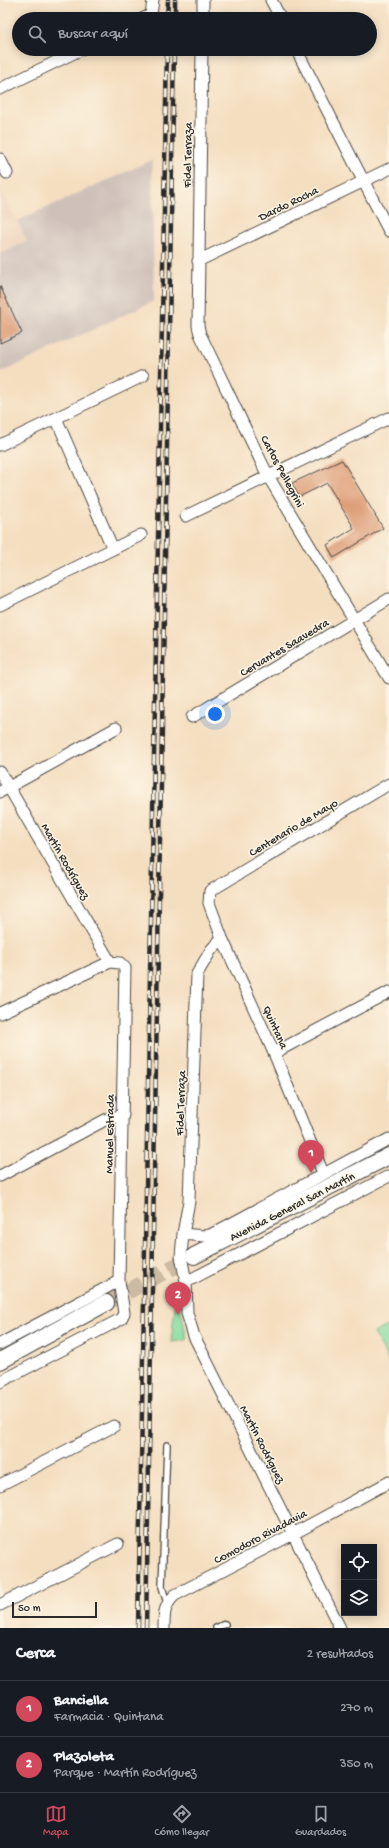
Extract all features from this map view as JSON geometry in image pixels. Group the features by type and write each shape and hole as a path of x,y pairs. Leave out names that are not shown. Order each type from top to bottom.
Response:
{"main road":[{"name":"Avenida General San Martín","path":"194,1256 389,1156"},
{"path":"0,1361 114,1302"}],"street":[{"path":"149,12 153,0"},
{"path":"203,0 203,12"},
{"path":"271,0 277,12"},
{"path":"0,90 68,56"},
{"name":"Fidel Terraza","path":"198,261 202,56"},
{"path":"299,56 362,182 389,231"},
{"path":"0,159 7,172"},
{"name":"Dardo Rocha","path":"198,261 389,169"},
{"name":"Carlos Pellegrini","path":"198,261 198,326 200,334 268,476 324,570 356,620 389,678"},
{"path":"0,445 143,376"},
{"path":"56,418 113,549"},
{"path":"186,516 389,418"},
{"path":"0,605 141,535"},
{"name":"Cervantes Saavedra","path":"192,717 389,599"},
{"path":"4,789 116,728"},
{"name":"Martín Rodríguez","path":"0,772 4,789 110,962"},
{"name":"Centenario de Mayo","path":"210,891 389,784"},
{"name":"Quintana","path":"210,891 209,903 219,942 274,1053 323,1173"},
{"name":"Fidel Terraza","path":"182,1267 181,1256 183,1234 189,1202 197,974 203,962 219,942"},
{"path":"1,1010 110,962"},
{"name":"Manuel Estrada","path":"0,1382 121,1319 124,1313 114,1302 119,1281 125,968 120,962 110,962"},
{"path":"274,1053 389,992"},
{"path":"0,1176 107,1119 123,1115"},
{"path":"183,1234 204,1236 210,1234 389,1139"},
{"path":"186,1282 389,1176"},
{"name":"Martín Rodríguez","path":"182,1267 186,1282 187,1313 194,1336 340,1628"},
{"path":"0,1344 119,1281"},
{"path":"0,1485 114,1426"},
{"name":"Comodoro Rivadavia","path":"167,1603 176,1595 389,1482"},
{"path":"0,1605 118,1544"},
{"path":"164,1628 164,1615 167,1603"}],"lane":[{"path":"167,1445 162,1587 167,1603"},
{"path":"216,1628 225,1624"}],"shaded area":[{"path":"152,160 154,301 0,373 0,254 27,241 17,221"},
{"path":"0,187 27,241 0,254"}],"green space":[{"path":"177,1289 187,1340 171,1342"},
{"path":"389,1325 389,1361 374,1333"}],"building":[{"path":"0,286 22,333 0,343"},
{"path":"342,460 383,528 334,558 327,545 354,528 327,483 299,497 292,483"}],"tunnel":[{"path":"106,1303 194,1256"}],"railway":[{"path":"167,12 168,0"},
{"path":"175,0 175,12"},
{"path":"138,1628 167,56"},
{"path":"146,1628 174,56"}],"place":[{"name":"Banciella","path":"311,1173"},
{"name":"Plazoleta","path":"178,1315"}]}
